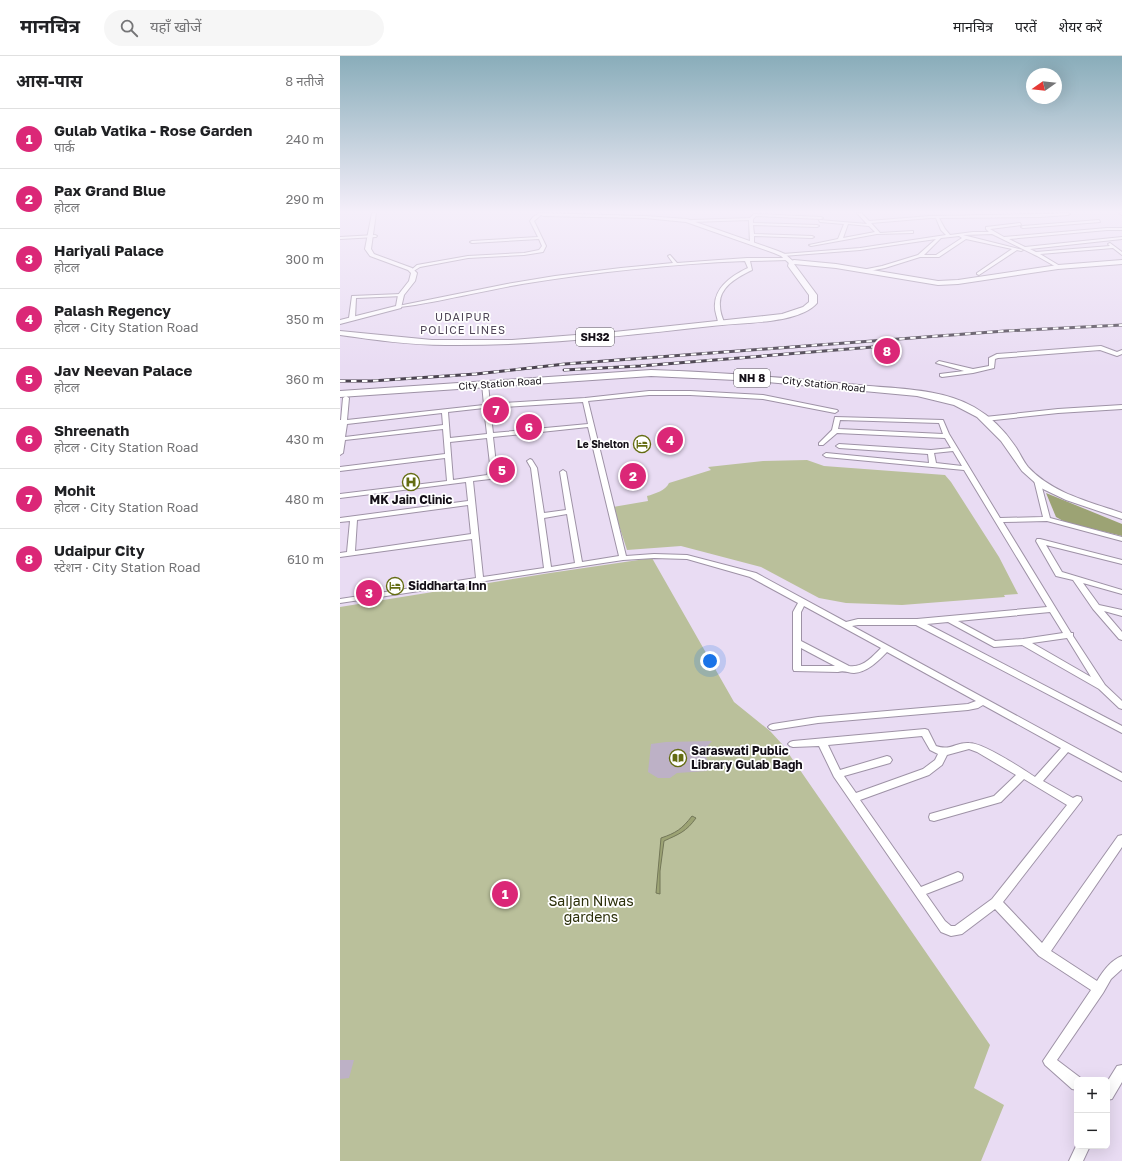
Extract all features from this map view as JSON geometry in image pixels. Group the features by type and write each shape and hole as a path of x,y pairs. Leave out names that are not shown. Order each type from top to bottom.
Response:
{"main road":[{"name":"SH32","path":"340,333 424,342 489,343 623,335 721,322 770,318 797,312 813,303 814,297 791,265"},
{"path":"797,265 800,266 829,265"},
{"path":"826,265 938,283 978,280 1058,267 1089,265"},
{"path":"798,275 798,268 800,266"},
{"name":"City Station Road","path":"342,397 651,373 699,374 758,378 915,394 951,401 968,408 985,419 1008,444 1025,470 1038,483 1122,516"},
{"name":"City Station Road","path":"485,386 609,379 678,377 916,397 936,401 964,409 976,418 1002,444 1022,471 1038,483 1086,508 1122,521"}],"street":[{"path":"396,265 412,271"},
{"path":"412,271 419,266 427,265"},
{"path":"340,322 400,306 522,283 583,274 671,265"},
{"path":"721,322 717,303 720,293 736,276 750,269 749,265"},
{"path":"864,271 894,265"},
{"path":"979,274 993,265"},
{"path":"1054,265 1058,267"},
{"path":"400,306 401,295 413,278 414,275 412,271"},
{"path":"352,318 354,298 401,295"},
{"path":"942,375 992,367 992,358 997,356 1101,348 1120,354"},
{"path":"939,363 973,371"},
{"path":"340,496 493,476 485,386"},
{"path":"342,422 487,406 585,400 643,394 690,393 763,397 835,411"},
{"path":"340,453 343,411 342,397"},
{"path":"585,400 623,558"},
{"path":"985,419 1058,411 1122,407"},
{"path":"445,411 450,482"},
{"path":"821,444 834,431 837,418 941,421 955,449 1052,609 1102,687"},
{"path":"447,440 592,426"},
{"path":"341,438 445,427"},
{"path":"834,431 948,436"},
{"path":"839,446 931,452 955,449"},
{"path":"931,452 933,465"},
{"path":"826,455 967,468"},
{"path":"340,470 448,456"},
{"path":"530,461 534,468 548,570"},
{"path":"563,472 579,565"},
{"path":"469,480 480,580"},
{"path":"1038,483 1047,519"},
{"path":"340,520 471,503"},
{"path":"541,516 569,512"},
{"path":"350,554 354,518"},
{"path":"998,520 1047,519 1122,539"},
{"path":"340,555 475,536"},
{"path":"1122,562 1040,541 1059,574 1122,592"},
{"path":"340,601 623,558 671,556 700,560 753,575 1122,777"},
{"path":"1075,578 1096,607 1122,637"},
{"path":"803,602 797,612 797,669 838,669 844,667"},
{"path":"1096,607 1122,614"},
{"path":"845,625 858,622 916,622 1052,609"},
{"path":"949,619 994,644 1023,642 1070,635"},
{"path":"916,622 1122,730"},
{"path":"797,642 851,670 862,669 886,648"},
{"path":"1023,642 1102,687 1122,706"},
{"path":"773,727 818,720 968,707 975,706 983,701"},
{"path":"793,744 925,732 933,748 944,752 975,746 1036,782 1075,802 996,902 958,930 950,931 944,928 837,774 822,742"},
{"path":"1036,782 1067,747"},
{"path":"854,798 926,772 939,762 944,752"},
{"path":"837,774 887,760"},
{"path":"934,817 997,799 1023,774"},
{"path":"1043,952 1122,839"},
{"path":"919,892 958,877"},
{"path":"996,902 1043,952 1099,989"},
{"path":"1074,1082 1049,1061 1107,976 1122,961"},
{"path":"1110,1089 1122,1071"},
{"path":"1076,1161 1082,1149"}],"green space":[{"path":"807,460 824,466 945,475 999,557 1018,594 1004,595 1005,597 902,605 846,603 819,598 761,567 681,546 627,550 613,507 648,501 647,496 663,490 669,483 711,470 708,467 763,461"},
{"name":"Saijan Niwas gardens","path":"652,558 734,702 770,731 782,744 990,1045 974,1088 1004,1105 981,1161 340,1161 340,607"}],"shaded area":[{"path":"1046,493 1122,524 1122,536 1065,522 1056,517"},
{"path":"692,816 696,818 689,827 664,841 660,871 660,894 656,893 661,838 678,830"}],"building":[{"name":"Saraswati Public Library Gulab Bagh","path":"712,741 703,751 710,765 707,771 677,773 670,778 658,778 648,772 651,744 666,742"},
{"path":"340,1060 354,1060 349,1078 340,1079"}],"railway":[{"path":"340,381 371,381 476,374 565,364 1005,331 1122,325"},
{"path":"564,370 640,366 873,347"}],"place":[{"name":"Udaipur City","path":"887,351"},
{"name":"Mohit","path":"496,410"},
{"name":"Shreenath","path":"529,427"},
{"name":"Palash Regency","path":"670,440"},
{"name":"Le Shelton","path":"642,444"},
{"name":"Jav Neevan Palace","path":"502,470"},
{"name":"Pax Grand Blue","path":"633,476"},
{"name":"MK Jain Clinic","path":"411,482"},
{"name":"Siddharta Inn","path":"395,586"},
{"name":"Hariyali Palace","path":"369,593"},
{"name":"Saraswati Public Library Gulab Bagh","path":"678,758"},
{"name":"Gulab Vatika - Rose Garden","path":"505,894"}],"district":[{"name":"UDAIPUR POLICE LINES","path":"463,323"}]}
